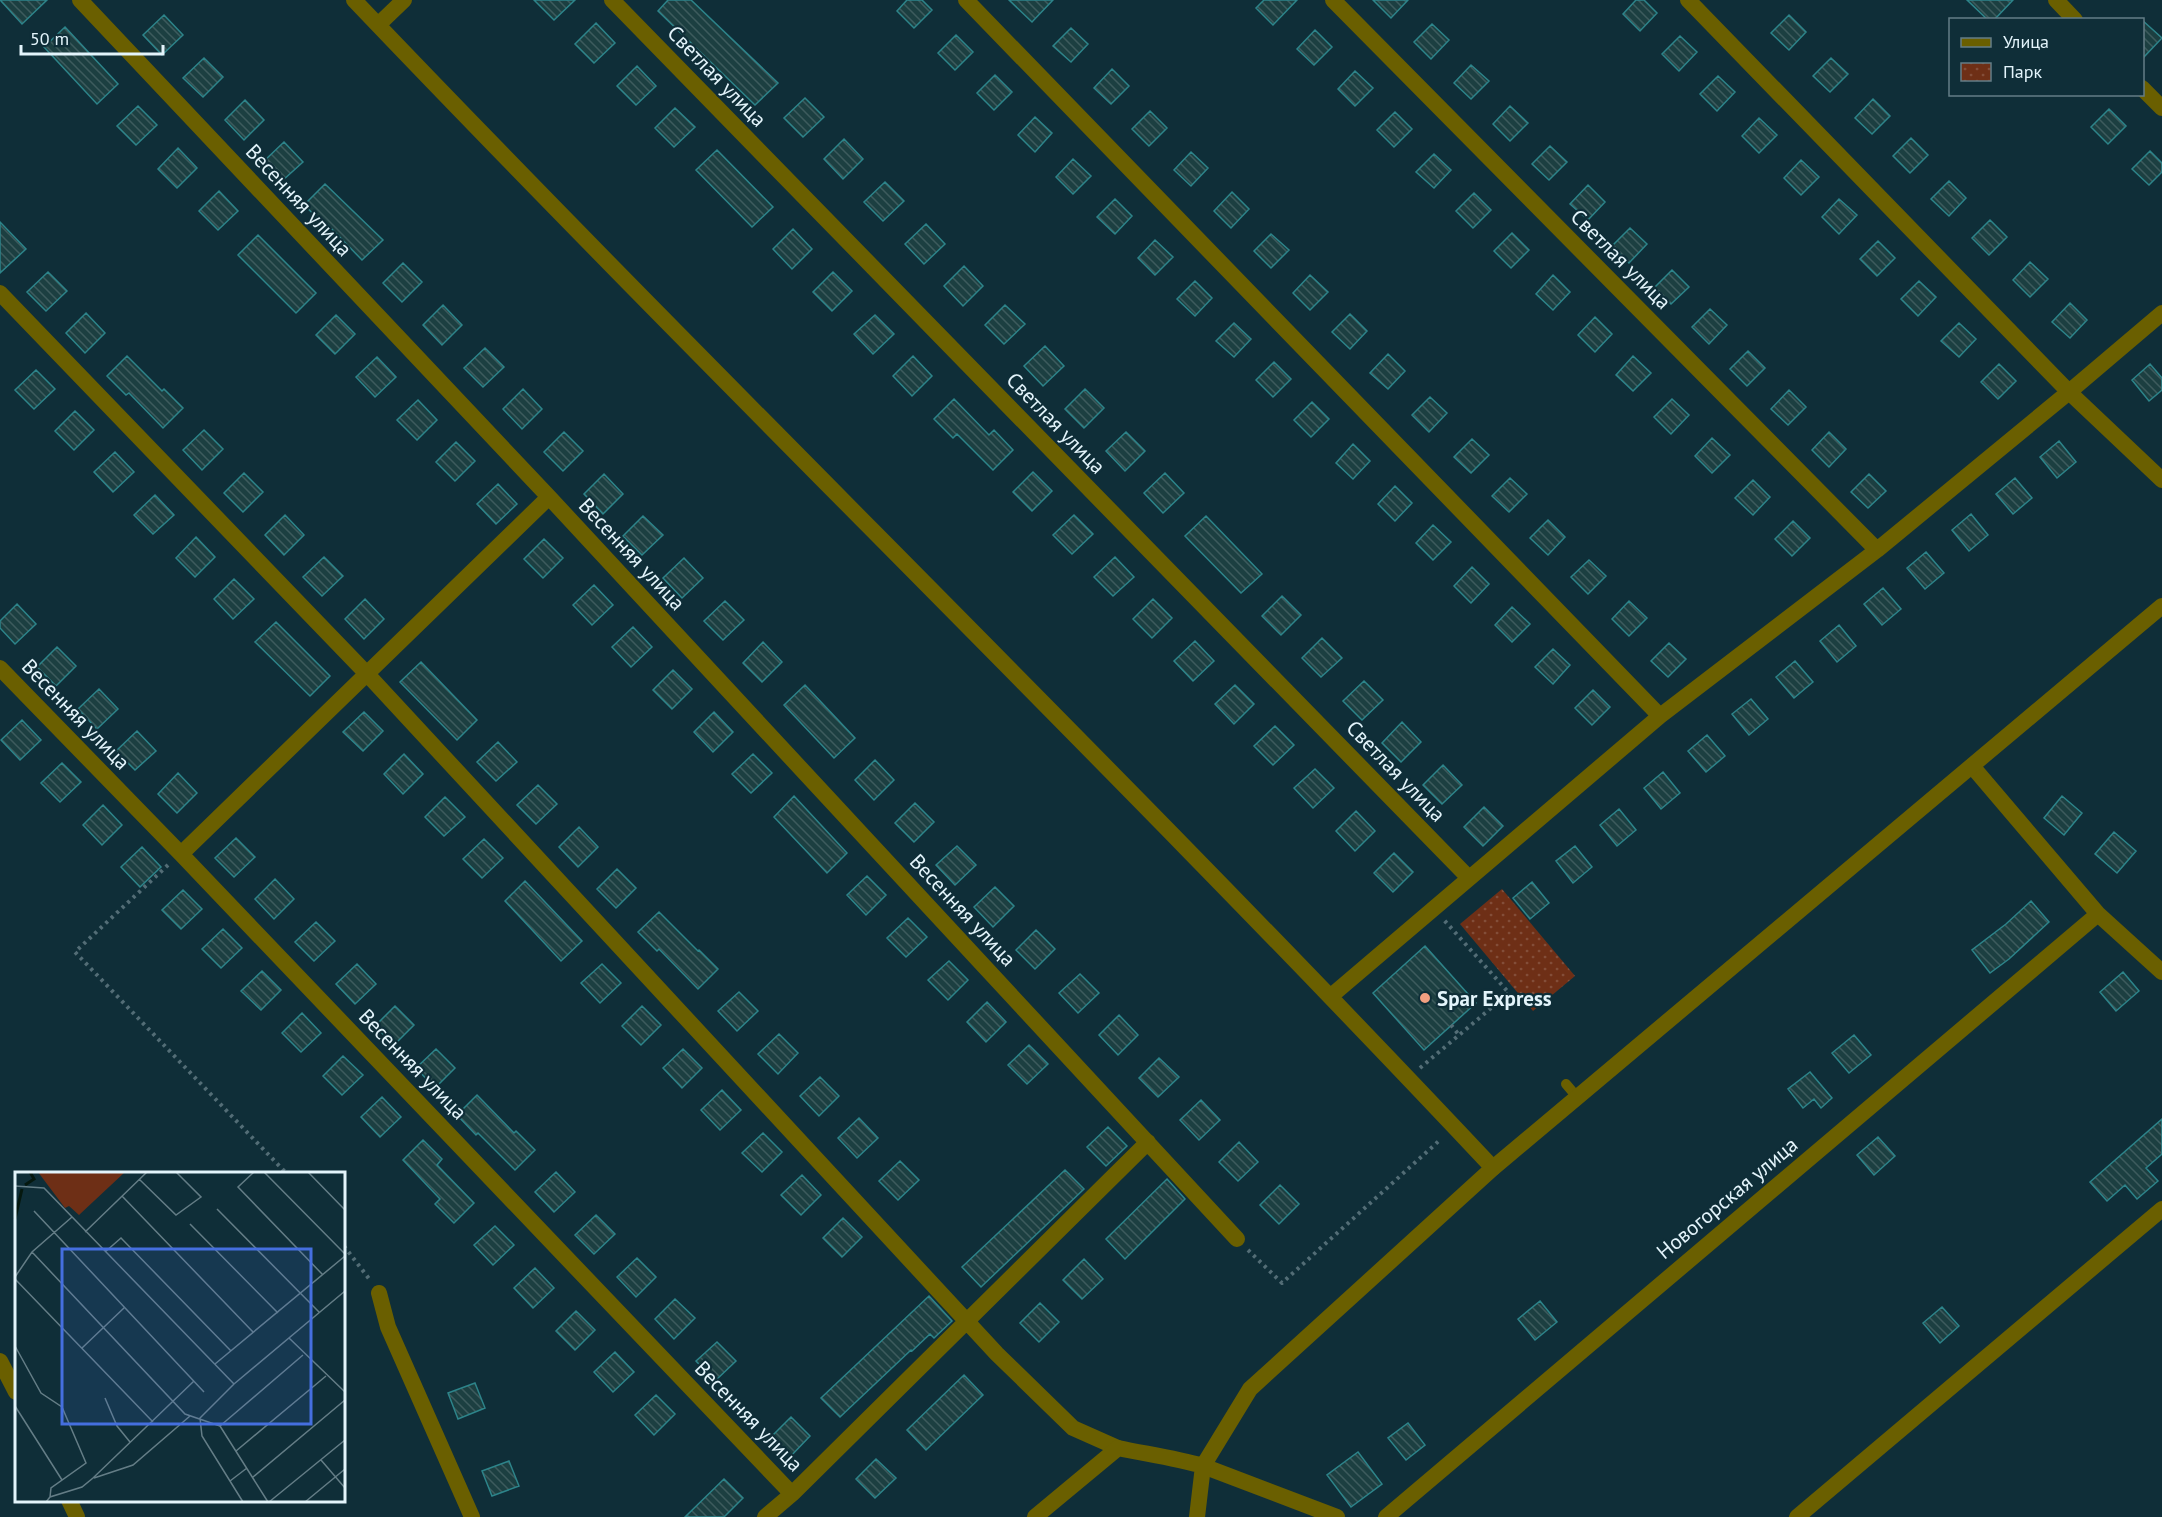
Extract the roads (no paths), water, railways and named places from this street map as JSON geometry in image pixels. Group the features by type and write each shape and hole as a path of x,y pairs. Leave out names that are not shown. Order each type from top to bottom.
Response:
{"street":[{"name":"Весенняя улица","path":"80,0 549,497 1237,1239"},
{"path":"354,0 516,169 1331,996 1493,1168"},
{"path":"378,25 404,0"},
{"name":"Светлая улица","path":"612,0 1469,878"},
{"path":"966,0 1660,716"},
{"name":"Светлая улица","path":"1333,0 1877,550"},
{"path":"1688,0 2069,392 2162,480"},
{"path":"2056,0 2073,18"},
{"path":"2144,90 2162,108"},
{"path":"0,292 368,675 966,1320 1073,1428 1118,1448 1203,1466 1337,1517"},
{"path":"1331,996 1660,716 1877,550 2162,313"},
{"path":"181,854 549,497"},
{"path":"1197,1517 1203,1466 1250,1389 1493,1168 1571,1091 2160,610"},
{"name":"Весенняя улица","path":"0,668 181,854 792,1494"},
{"path":"1972,765 2098,914 2162,972"},
{"name":"Новогорская улица","path":"1386,1517 2098,914"},
{"name":"Весенняя улица","path":"765,1517 792,1494 1148,1142"},
{"path":"1797,1517 2162,1209"},
{"path":"379,1293 388,1327 472,1517"},
{"path":"2,1366 15,1390"},
{"path":"1035,1517 1118,1448"},
{"path":"70,1502 76,1517"}],"place":[{"name":"Spar Express","path":"1425,998"}]}
